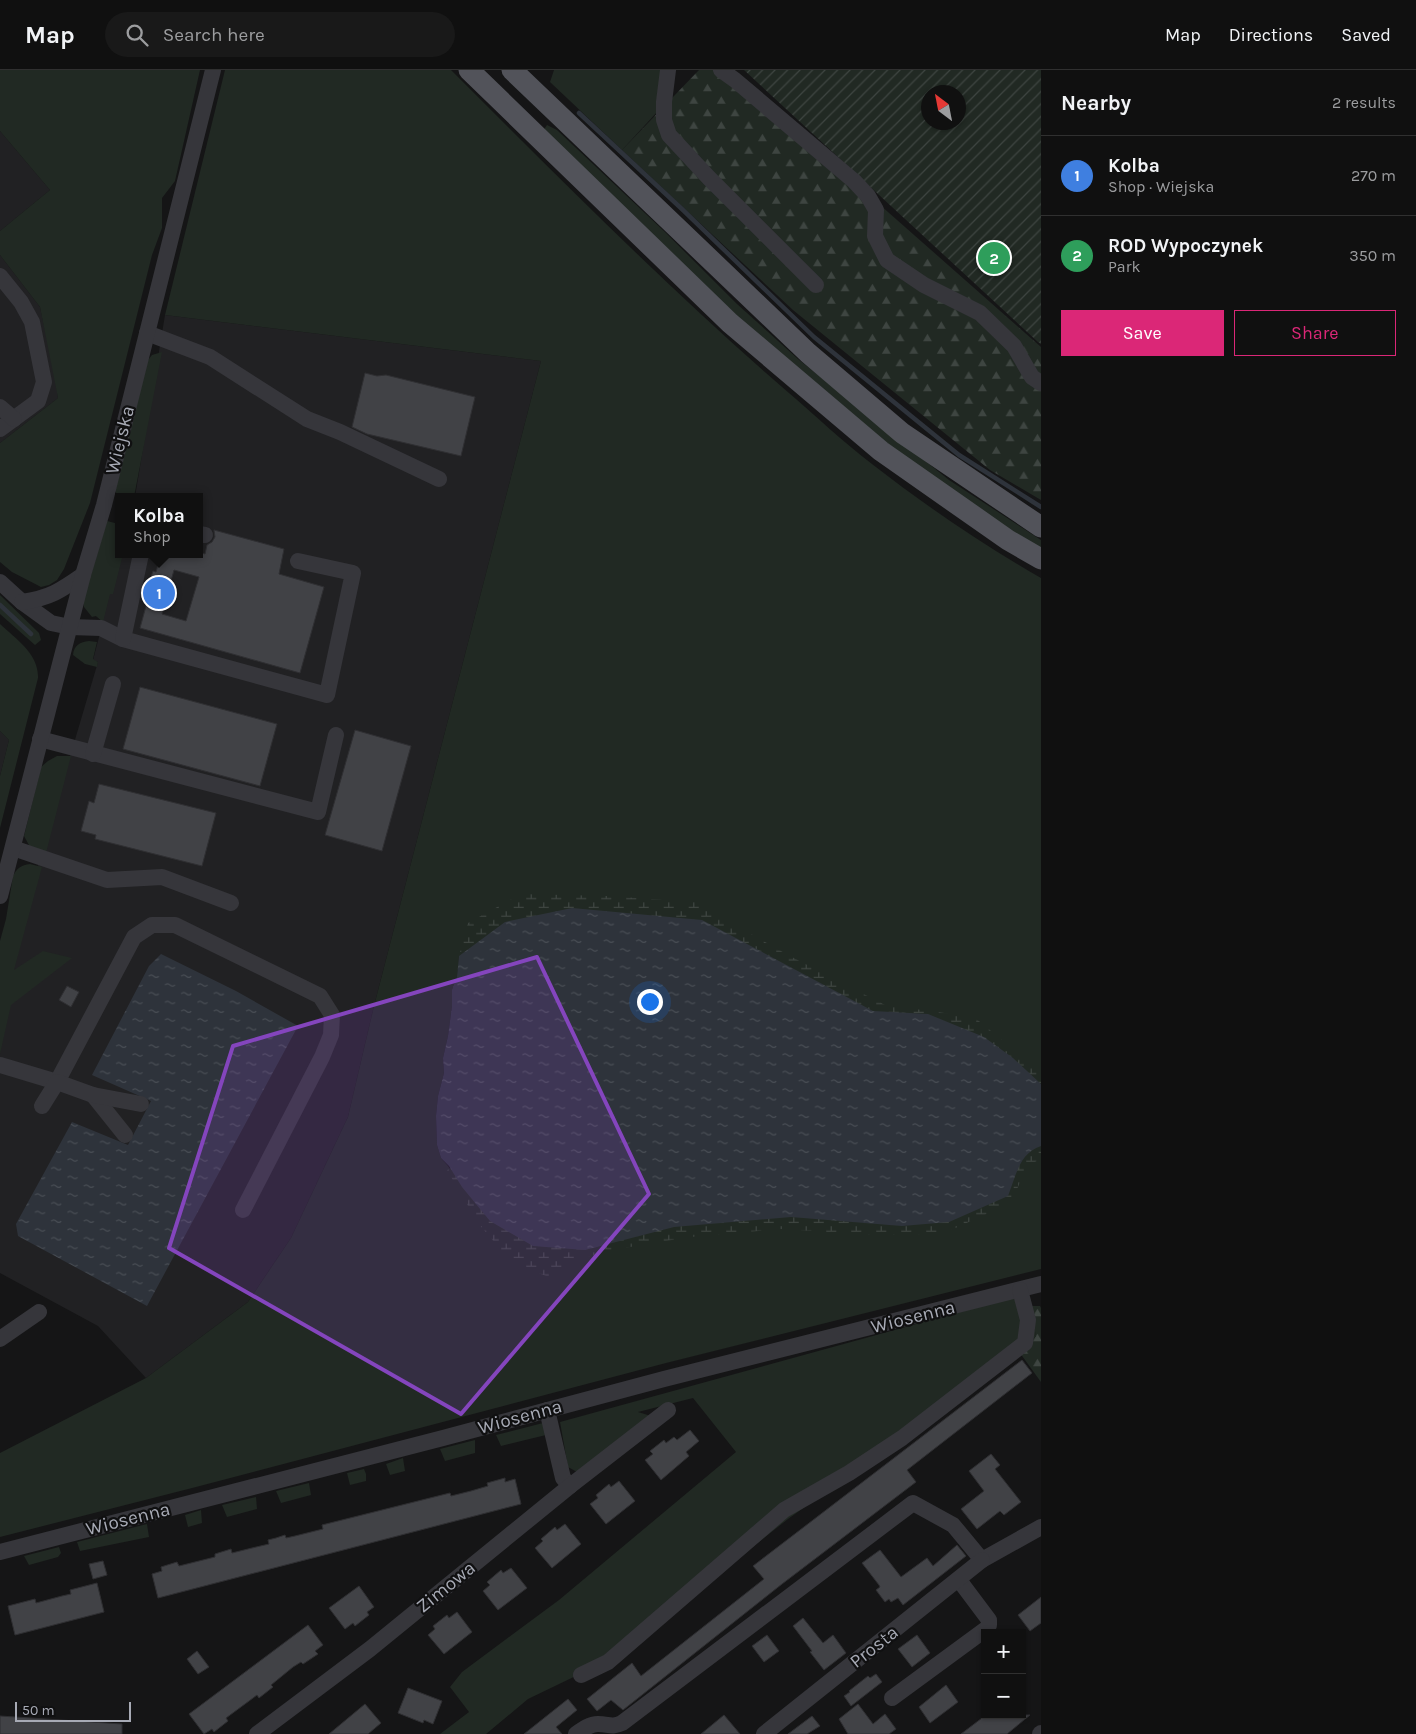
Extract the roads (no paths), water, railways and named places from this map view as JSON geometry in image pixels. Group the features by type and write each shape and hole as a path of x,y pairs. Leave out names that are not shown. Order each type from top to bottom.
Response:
{"main road":[{"path":"469,70 730,323 881,451 1008,540 1041,559"},
{"path":"512,70 808,353 902,434 1041,527"}],"street":[{"name":"Wiejska","path":"0,896 83,575 111,508 147,333 213,70"},
{"path":"668,70 664,120 669,135 709,178 816,285"},
{"path":"721,70 854,181 868,196 876,210 875,236 887,260 924,285 980,313 1014,346 1032,377 1041,383"},
{"path":"0,276 21,302 32,322 44,382 38,401 0,429"},
{"path":"147,333 210,356 307,419 340,432 439,479"},
{"path":"0,407 14,419"},
{"path":"123,639 140,558"},
{"path":"0,582 22,602 52,623 70,627 101,628 123,639 327,695 353,574 298,561"},
{"path":"22,602 41,599 58,592 83,575"},
{"path":"93,754 113,684"},
{"path":"40,739 318,812 336,735"},
{"path":"13,848 107,880 162,877 232,904"},
{"path":"42,1106 57,1082 134,937 152,925 175,926 320,996 332,1015 331,1035 322,1057 243,1210"},
{"path":"0,1065 93,1095 141,1104"},
{"path":"93,1095 125,1135"},
{"name":"Wiosenna","path":"0,1552 114,1524 664,1379 1041,1284"},
{"path":"581,1675 608,1662 784,1510 902,1438 1026,1342 1028,1320 1020,1290"},
{"path":"0,1339 38,1312"},
{"path":"547,1410 563,1478 570,1486"},
{"name":"Zimowa","path":"257,1734 370,1649 570,1486 668,1410"},
{"path":"576,1734 594,1724 609,1726 622,1723 913,1503 953,1525 982,1560"},
{"name":"Prosta","path":"764,1734 982,1560 1041,1527"},
{"path":"892,1698 989,1625 988,1620 959,1580"}],"water":[{"path":"572,908 702,920 873,1011 928,1014 984,1037 1013,1058 1041,1084 1041,1146 1028,1154 1019,1166 1008,1196 949,1222 902,1226 791,1217 674,1227 585,1250 533,1246 490,1221 441,1158 437,1145 436,1116 438,1096 444,1073 443,1058 452,1006 452,990 457,977 459,956 505,922"},
{"path":"161,954 236,991 298,1026 147,1306 18,1236 16,1224 72,1122 128,1145 151,1101 92,1075 149,966"}],"waterway":[{"path":"579,113 683,210 814,337 959,455 1041,507"},
{"path":"0,605 31,634"}],"place":[{"name":"ROD Wypoczynek","path":"994,258"},
{"name":"Kolba","path":"159,593"}]}
